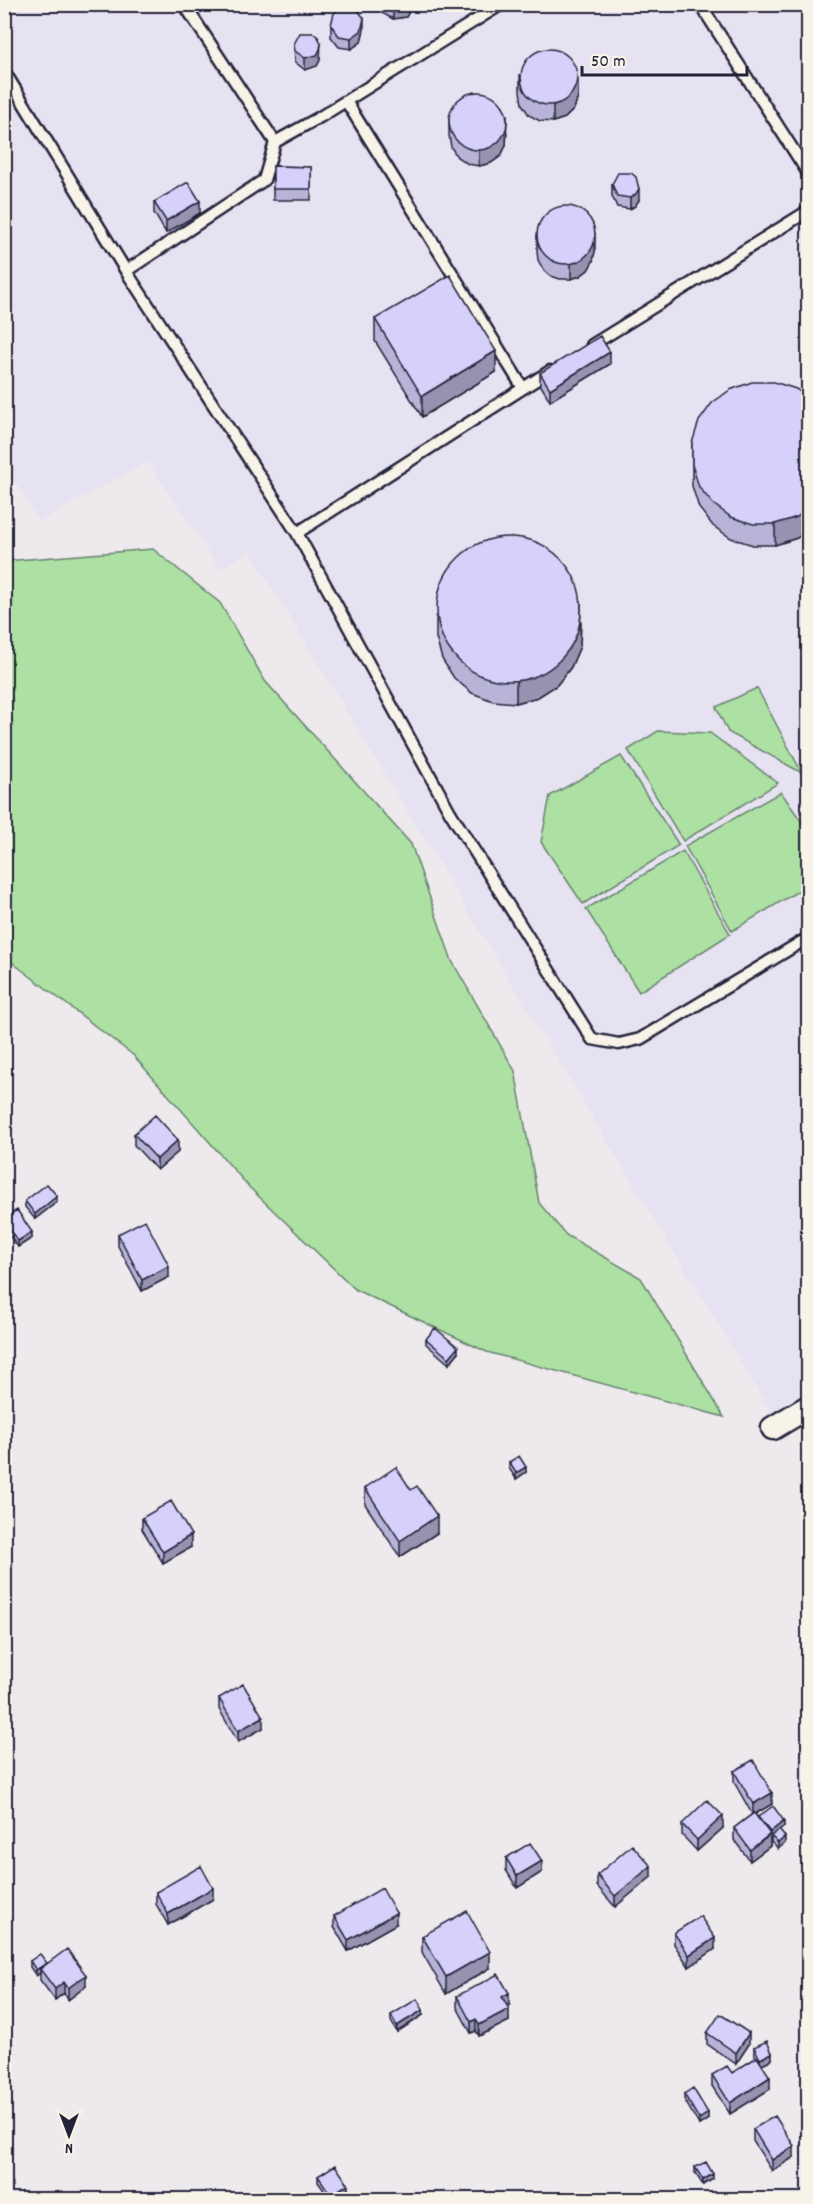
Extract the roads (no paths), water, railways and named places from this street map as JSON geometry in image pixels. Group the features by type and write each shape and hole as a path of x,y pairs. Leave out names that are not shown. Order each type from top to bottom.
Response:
{"street":[{"path":"773,1428 808,1407"}],"lane":[{"path":"184,4 275,142"},
{"path":"126,272 264,180 275,142 346,101 502,4"},
{"path":"700,4 808,172"},
{"path":"4,71 126,272 297,533 450,812 592,1039 619,1044 640,1039 808,938"},
{"path":"346,101 523,388"},
{"path":"582,351 808,211"},
{"path":"297,533 562,363"}]}
